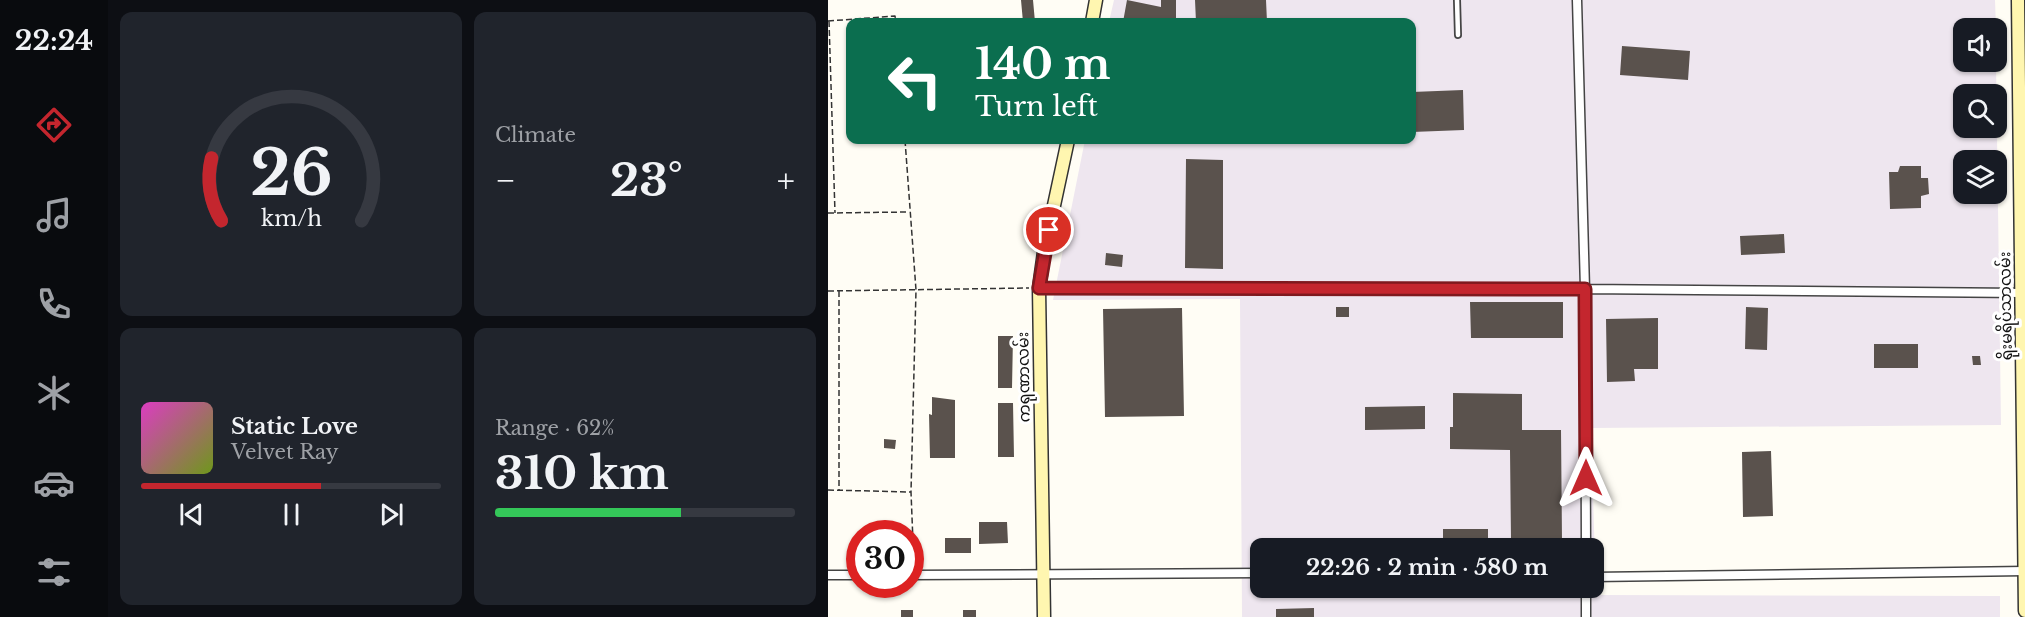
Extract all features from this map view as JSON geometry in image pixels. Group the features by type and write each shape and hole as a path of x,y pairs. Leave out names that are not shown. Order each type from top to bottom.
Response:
{"street":[{"path":"1093,18 1096,0"},
{"path":"1577,0 1585,289 1586,538"},
{"name":"ရိုးမရိပ်သာလမ်း","path":"2018,0 2025,611"},
{"name":"ကရုဏာလမ်း","path":"1044,617 1039,288 1044,252 1067,144"},
{"path":"1039,288 2022,293"},
{"path":"1604,577 2025,571"},
{"path":"924,575 1250,573"},
{"path":"828,575 846,575"},
{"path":"1586,598 1586,617"}],"lane":[{"path":"1456,0 1458,35"}],"path":[{"path":"868,18 895,16 895,18"},
{"path":"835,213 828,21 846,20"},
{"path":"905,144 916,290 911,520"},
{"path":"828,213 910,212"},
{"path":"828,291 1039,288"},
{"path":"839,291 839,490"},
{"path":"828,490 911,492"}],"shaded area":[{"path":"1114,0 1995,0 1996,18 1953,18 1953,72 1996,72 1996,84 1953,84 1953,138 1997,138 1997,150 1953,150 1953,204 1998,204 2001,425 1591,428 1594,538 1250,538 1250,598 1604,598 1604,595 2000,596 2000,617 1242,617 1240,299 1053,300 1084,144 1416,144 1416,18 1110,18"}],"building":[{"path":"1021,0 1033,0 1035,18 1023,18"},
{"path":"1127,0 1161,7 1161,0 1176,0 1176,18 1124,18"},
{"path":"1195,0 1266,0 1267,18 1196,18"},
{"path":"1622,46 1690,51 1688,80 1620,75"},
{"path":"1463,90 1464,130 1416,132 1416,92"},
{"path":"1186,159 1223,160 1223,269 1185,268"},
{"path":"1900,166 1921,166 1921,178 1928,178 1929,194 1921,196 1921,208 1890,209 1889,172 1898,172"},
{"path":"1784,234 1785,253 1741,255 1740,236"},
{"path":"1106,253 1123,255 1122,267 1105,265"},
{"path":"1470,302 1563,302 1563,338 1471,338"},
{"path":"1336,307 1349,307 1349,317 1336,317"},
{"path":"1746,307 1768,308 1767,350 1745,349"},
{"path":"1182,308 1184,416 1105,417 1103,309"},
{"path":"1658,318 1658,369 1634,369 1635,381 1607,382 1606,319"},
{"path":"998,336 1013,336 1012,388 998,388"},
{"path":"1874,344 1918,344 1918,368 1874,368"},
{"path":"1972,356 1980,356 1981,365 1973,365"},
{"path":"1453,393 1522,394 1522,430 1561,430 1562,538 1511,538 1510,450 1450,449 1450,427 1453,427"},
{"path":"932,397 955,400 955,458 930,458 929,414 932,415"},
{"path":"998,403 1013,403 1014,457 998,457"},
{"path":"1425,406 1425,429 1365,430 1365,407"},
{"path":"884,439 896,440 895,449 884,448"},
{"path":"1771,451 1773,516 1743,517 1742,452"},
{"path":"979,522 1007,522 1008,543 979,544"},
{"path":"1443,529 1488,529 1488,538 1443,538"},
{"path":"945,538 971,538 971,553 945,553"},
{"path":"1314,608 1314,617 1276,617 1276,609"},
{"path":"901,610 913,610 913,617 901,617"},
{"path":"963,610 976,610 976,617 963,617"}],"route":[{"path":"1049,230 1039,288 1585,289 1586,478"}]}
